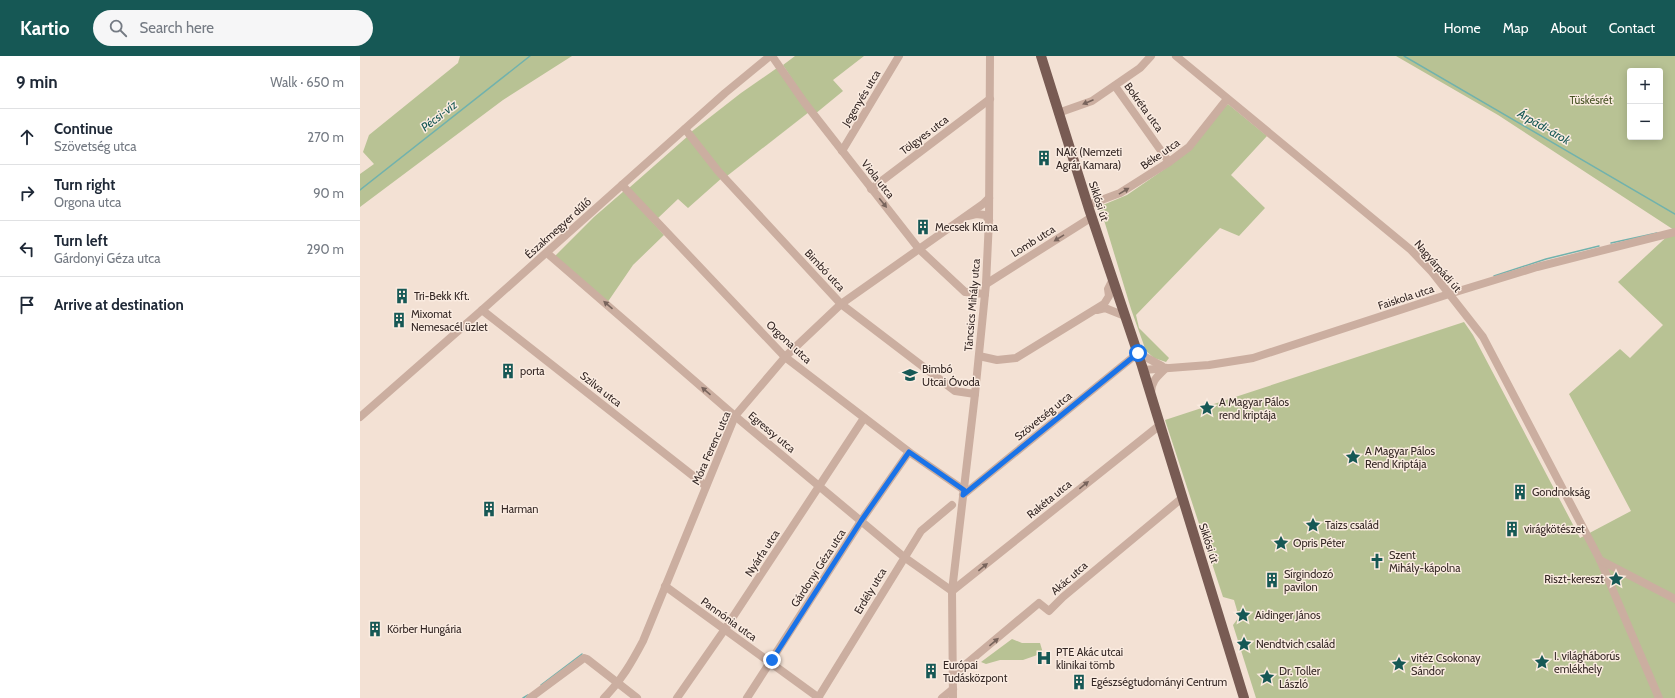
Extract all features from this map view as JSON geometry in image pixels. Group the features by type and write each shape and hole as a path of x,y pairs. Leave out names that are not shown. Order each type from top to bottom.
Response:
{"main road":[{"name":"Siklósi út","path":"1040,56 1112,279 1138,353 1244,698"}],"street":[{"name":"Északmegyer dűlő","path":"360,417 725,93 771,56"},
{"name":"Viola utca","path":"771,56 804,102 919,249 964,292 985,294"},
{"name":"Jegenyés utca","path":"842,150 899,56"},
{"name":"Táncsics Mihály utca","path":"953,698 952,591 986,284 990,198 990,56"},
{"path":"1058,113 1092,102 1140,68 1151,56"},
{"name":"Nagyárpádi út","path":"1176,56 1406,245 1432,272 1483,337 1600,560 1659,698"},
{"name":"Bokréta utca","path":"1115,86 1169,162"},
{"name":"Tölgyes utca","path":"872,189 990,98"},
{"name":"Béke utca","path":"1088,205 1120,193 1169,162 1189,147 1227,99"},
{"name":"Bimbó utca","path":"685,129 718,172 841,304 955,391 975,394"},
{"name":"Orgona utca","path":"622,185 785,357 963,492"},
{"name":"Móra Ferenc utca","path":"604,698 618,684 631,665 643,641 735,416 785,357 841,304 966,217 990,198"},
{"path":"966,217 976,214 984,215 989,220"},
{"name":"Lomb utca","path":"986,284 1092,217"},
{"name":"Faiskola utca","path":"1143,370 1208,365 1253,358 1449,294 1537,268 1675,232"},
{"name":"Egressy utca","path":"547,252 735,416 904,557 952,591"},
{"path":"979,356 997,360 1016,358 1107,301 1109,296 1108,289 1112,279"},
{"path":"1085,315 1105,308 1125,316"},
{"name":"Szilva utca","path":"482,310 706,486"},
{"path":"1138,353 1151,362 1166,368 1154,380 1151,386 1151,396"},
{"name":"Szövetség utca","path":"963,492 1138,353"},
{"name":"Nyárfa utca","path":"677,698 725,629 864,418"},
{"name":"Rakéta utca","path":"952,591 1160,425"},
{"name":"Gárdonyi Géza utca","path":"747,698 861,521 909,452"},
{"name":"Akác utca","path":"952,675 1039,603 1049,610 1182,498"},
{"name":"Erdély utca","path":"819,698 921,531 952,505"},
{"path":"1600,560 1675,599"},
{"name":"Pannónia utca","path":"665,586 819,698"},
{"path":"530,698 584,658 637,698"},
{"path":"942,698 953,689"}],"green space":[{"path":"460,56 572,56 503,100 360,207 360,174 374,164 363,152 369,135 458,63"},
{"path":"795,56 864,56 833,80 843,91 815,114 783,65"},
{"name":"Tüskésrét","path":"1396,56 1675,56 1675,698 1256,698 1233,625 1239,617 1234,600 1223,597 1165,420 1464,322 1473,335 1580,538 1631,511 1569,394 1620,349 1630,358 1663,325 1618,282 1674,230 1498,115"},
{"path":"777,68 809,112 727,176 719,169 691,132 741,93"},
{"path":"1228,104 1267,136 1231,175 1265,208 1239,236 1220,228 1136,315 1139,328 1169,358 1166,362 1154,358 1146,351 1131,309 1104,220 1098,207 1127,195 1169,166"},
{"path":"688,136 723,177 688,208 678,199 657,219 629,188"},
{"path":"624,191 664,235 633,265 607,303 555,256 594,217"},
{"path":"1012,639 1022,643 1040,643 1043,653 1023,660 1000,660 986,664 981,662"}],"waterway":[{"name":"Pécsi-víz","path":"360,190 530,56"},
{"name":"Árpádi-árok","path":"1404,56 1675,214"},
{"path":"1611,243 1657,233"},
{"path":"1494,276 1546,259 1599,246"},
{"path":"541,685 582,654"},
{"path":"523,698 528,695"}],"place":[{"name":"NAK (Nemzeti Agrár Kamara)","path":"1044,158"},
{"name":"Mecsek Klíma","path":"923,227"},
{"name":"Tri-Bekk Kft.","path":"402,296"},
{"name":"Mixomat Nemesacél üzlet","path":"399,320"},
{"name":"porta","path":"508,371"},
{"name":"Bimbó Utcai Óvoda","path":"910,375"},
{"name":"A Magyar Pálos rend kriptája","path":"1207,408"},
{"name":"A Magyar Pálos Rend Kriptája","path":"1353,457"},
{"name":"Gondnokság","path":"1520,492"},
{"name":"Harman","path":"489,509"},
{"name":"Taizs család","path":"1313,525"},
{"name":"virágkötészet","path":"1512,529"},
{"name":"Opris Péter","path":"1281,543"},
{"name":"Szent Mihály-kápolna","path":"1377,561"},
{"name":"Riszt-kereszt","path":"1616,579"},
{"name":"Sírgindozó pavilon","path":"1272,580"},
{"name":"Aidinger János","path":"1243,615"},
{"name":"Körber Hungária","path":"375,629"},
{"name":"Nendtvich család","path":"1244,644"},
{"name":"PTE Akác utcai klinikai tömb","path":"1044,658"},
{"name":"I. világháborús emlékhely","path":"1542,662"},
{"name":"vitéz Csokonay Sándor","path":"1399,664"},
{"name":"Európai Tudásközpont","path":"931,671"},
{"name":"Dr. Toller László","path":"1267,677"},
{"name":"Egészségtudományi Centrum","path":"1079,682"}],"route":[{"path":"772,660 861,521 909,452 964,490 963,495 1138,353"}]}
